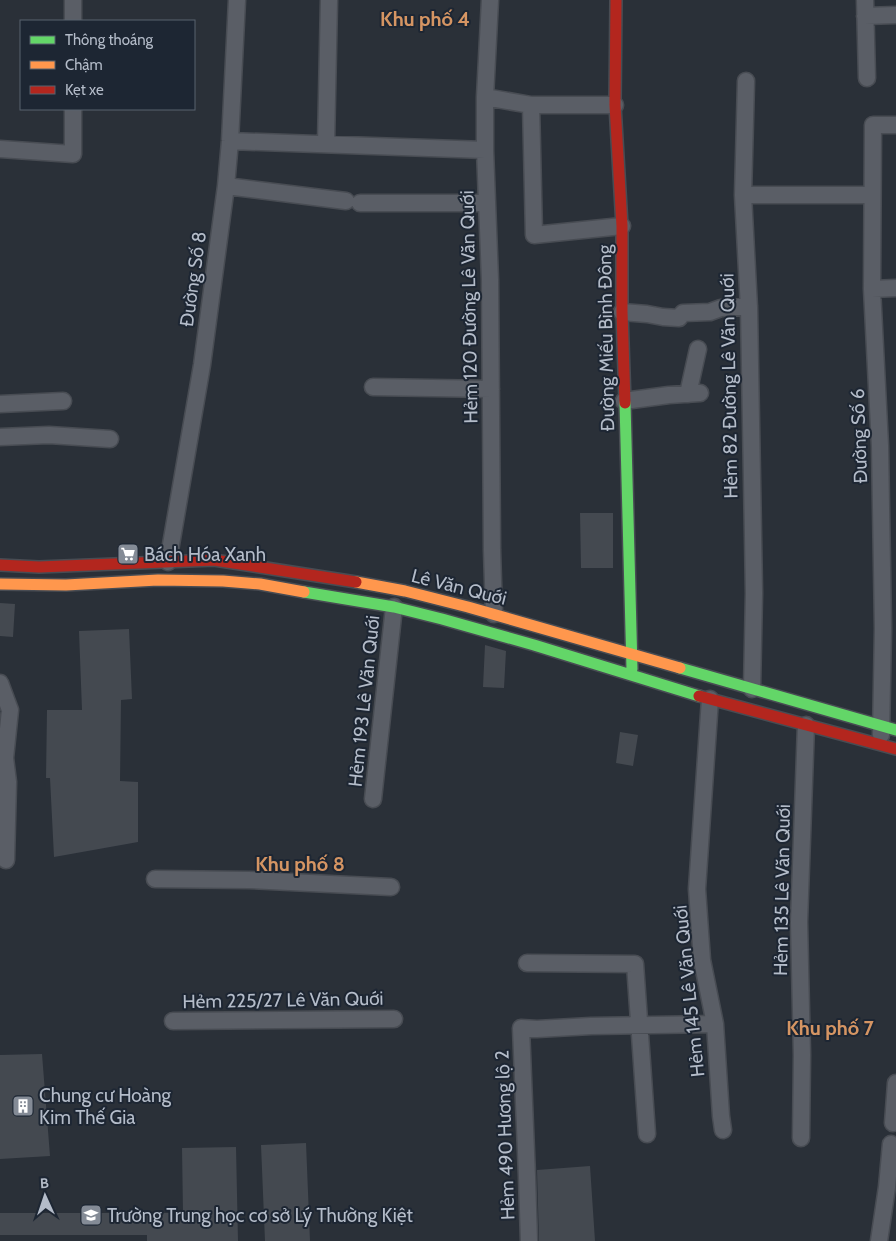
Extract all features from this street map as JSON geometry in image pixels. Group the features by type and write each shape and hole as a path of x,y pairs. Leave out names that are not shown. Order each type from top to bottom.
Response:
{"main road":[{"name":"Đường Miếu Bình Đông","path":"616,0 615,105 622,226 622,312 632,675"},
{"name":"Lê Văn Quới","path":"0,565 39,567 214,560 405,591 494,614 889,728"},
{"name":"Lê Văn Quới","path":"0,584 41,586 158,580 223,581 260,584 394,608 479,629 710,699 888,747"}],"street":[{"path":"72,0 73,20"},
{"name":"Đường Số 8","path":"168,562 202,365 226,186 237,0"},
{"path":"326,144 329,0"},
{"name":"Hẻm 120 Đường Lê Văn Quới","path":"490,0 485,97 485,150 490,280 494,614"},
{"path":"867,78 865,8 896,15"},
{"name":"Hẻm 82 Đường Lê Văn Quới","path":"746,82 743,196 749,306 754,594 752,689"},
{"path":"485,97 531,105 615,105"},
{"path":"531,105 534,235 622,226"},
{"path":"0,149 73,154 73,110"},
{"name":"Đường Số 6","path":"888,747 889,728 883,628 880,446 872,289 872,195 873,125 896,125"},
{"path":"230,141 485,150"},
{"path":"226,186 353,202 487,203"},
{"path":"743,196 872,195"},
{"path":"872,289 896,288"},
{"path":"622,312 678,318 683,314 749,306"},
{"path":"624,401 694,394 698,349"},
{"path":"373,387 491,389"},
{"path":"0,404 63,401"},
{"path":"0,437 49,435 110,439"},
{"name":"Hẻm 193 Lê Văn Quới","path":"374,799 394,608"},
{"path":"0,683 5,710 2,758 8,782 6,860"},
{"name":"Hẻm 145 Lê Văn Quới","path":"710,699 697,889 702,960 715,1024 723,1130"},
{"name":"Hẻm 135 Lê Văn Quới","path":"802,1138 799,922 806,725"},
{"path":"155,880 249,880 391,887"},
{"path":"527,964 635,964 647,1134"},
{"name":"Hẻm 225/27 Lê Văn Quới","path":"172,1021 394,1019"},
{"path":"639,1025 715,1024"},
{"name":"Hẻm 490 Hương lộ 2","path":"529,1241 520,1028 639,1025"},
{"path":"893,1123 896,1082"},
{"path":"879,1241 891,1144"}],"building":[{"path":"580,513 613,513 613,568 581,568"},
{"path":"0,603 15,604 13,637 0,636"},
{"path":"129,629 132,699 121,700 120,781 138,782 138,842 54,857 50,778 46,778 47,710 82,710 79,631"},
{"path":"485,645 506,651 504,688 483,687"},
{"path":"620,732 638,735 633,766 616,763"},
{"name":"Chung cư Hoàng Kim Thế Gia","path":"42,1054 50,1156 0,1159 0,1055"},
{"path":"306,1143 310,1241 265,1241 261,1145"},
{"path":"236,1147 238,1241 147,1241 147,1235 0,1235 0,1213 183,1213 182,1148"},
{"path":"590,1166 595,1241 539,1241 537,1170"}],"traffic: fast":[{"path":"625,403 632,669"},
{"path":"304,592 394,607 442,619 699,696"},
{"path":"680,668 896,730"}],"traffic: slow":[{"path":"0,584 66,585 158,580 223,581 260,584 304,592"},
{"path":"356,582 405,591 468,607 680,668"}],"traffic: jam":[{"path":"616,0 615,105 622,226 625,403"},
{"path":"0,565 39,567 214,560 356,582"},
{"path":"699,696 896,749"}],"place":[{"name":"Bách Hóa Xanh","path":"128,554"},
{"name":"Chung cư Hoàng Kim Thế Gia","path":"23,1106"},
{"name":"Trường Trung học cơ sở Lý Thường Kiệt","path":"91,1215"}],"district":[{"name":"Khu phố 4","path":"425,19"},
{"name":"Khu phố 8","path":"300,864"},
{"name":"Khu phố 7","path":"830,1028"}]}
